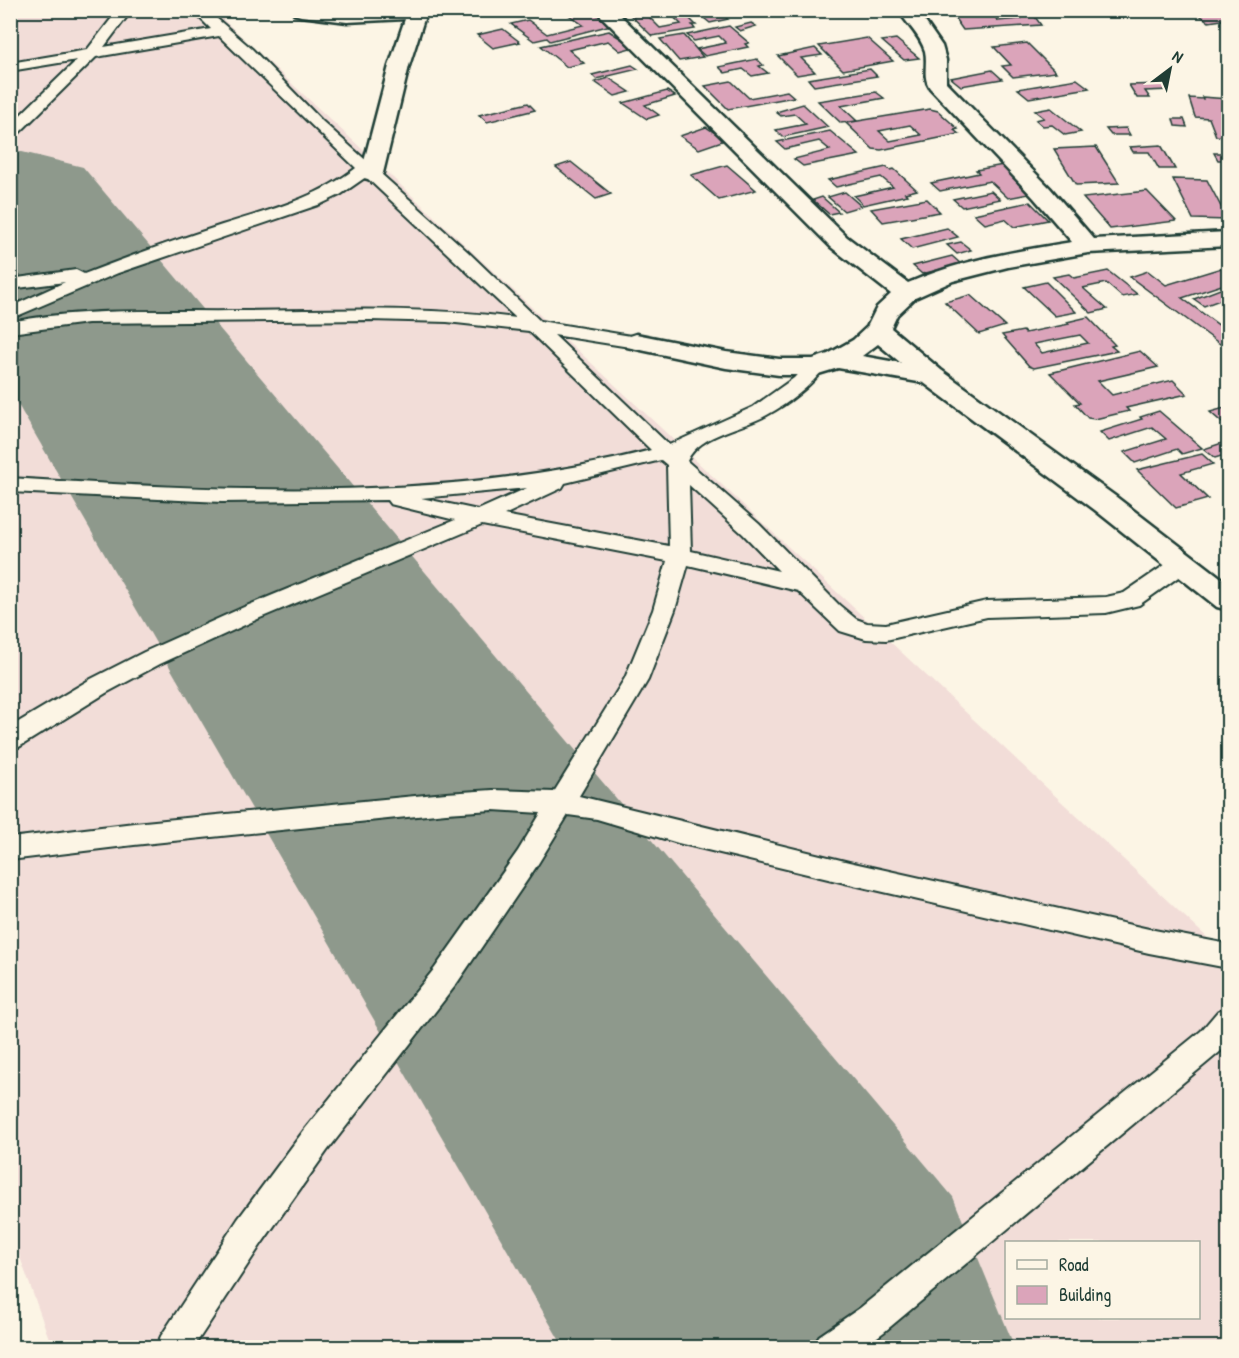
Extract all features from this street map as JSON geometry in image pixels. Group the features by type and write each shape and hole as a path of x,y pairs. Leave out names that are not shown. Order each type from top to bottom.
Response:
{"street":[{"path":"301,10 348,17 384,17 421,11"},
{"path":"604,10 839,242 906,293"},
{"path":"907,10 933,46 936,57 934,79 937,84 1042,193 1088,246"},
{"path":"369,170 399,66 421,11"},
{"path":"826,364 862,345 878,330 886,312 906,293 944,276 1008,260 1088,246 1228,239"},
{"path":"878,330 932,376 1105,503 1228,599"},
{"path":"636,342 726,360 779,367 826,364 932,376"}],"lane":[{"path":"10,134 91,54 126,10"},
{"path":"198,10 247,52 317,124 369,170 530,323 675,454 831,611 849,625 866,631 886,632 987,609 1106,605 1131,599 1183,564"},
{"path":"10,67 222,31"},
{"path":"11,317 49,295 106,272 297,207 330,193 369,170"},
{"path":"10,284 106,272"},
{"path":"11,317 420,315 530,323 636,342"},
{"path":"10,486 231,497 381,494 573,475 675,454 695,439 760,411 826,364"},
{"path":"173,1347 250,1231 316,1140 445,977 527,859 636,680 664,610 680,556 680,500 675,454"},
{"path":"10,740 58,709 151,659 264,608 484,518 573,475"},
{"path":"381,494 436,509 680,556 806,585"},
{"path":"10,849 134,834 446,803 493,800 560,803 597,809 678,832 849,873 1149,941 1228,956"},
{"path":"831,1347 872,1320 1211,1041 1228,1020"}],"shaded area":[{"path":"10,11 214,11 1228,957 1228,1347 52,1347 10,1229"}],"building":[{"path":"500,10 533,10 505,16"},
{"path":"576,10 592,10 615,24 550,41 547,38 534,41 511,24 528,20 547,34 583,25 566,13"},
{"path":"625,10 642,10 660,28 681,24 666,10 681,10 696,25 692,25 695,29 652,36"},
{"path":"694,10 716,10 728,19 710,23"},
{"path":"949,10 993,10 990,11 998,21 1021,19 1013,10 1030,10 1041,25 963,30"},
{"path":"1193,10 1228,10 1228,19 1209,22"},
{"path":"751,23 756,26 740,31 735,27"},
{"path":"729,26 749,43 745,44 748,47 705,56 697,49 726,43 719,36 694,41 687,35"},
{"path":"503,29 520,42 493,48 477,35"},
{"path":"609,31 634,47 620,51 608,41 569,50 584,63 567,67 541,46"},
{"path":"684,35 703,57 679,61 660,39"},
{"path":"867,38 893,61 843,70 819,46"},
{"path":"896,39 919,58 904,60 882,41"},
{"path":"1027,43 1056,72 1013,77 1002,66 1011,65 994,47"},
{"path":"815,48 822,55 801,58 815,72 797,75 778,56"},
{"path":"757,59 763,65 759,66 768,73 752,76 743,69 725,73 719,67"},
{"path":"632,65 638,69 596,79 592,75"},
{"path":"870,69 877,76 814,86 808,79"},
{"path":"992,70 1002,79 961,86 951,78"},
{"path":"609,78 630,92 615,96 595,82"},
{"path":"1077,79 1089,88 1029,98 1018,89"},
{"path":"731,81 749,98 787,91 794,97 728,109 705,86"},
{"path":"1165,84 1169,90 1145,91 1150,98 1137,98 1129,85"},
{"path":"667,91 675,96 645,105 659,115 647,119 623,103"},
{"path":"876,92 884,98 841,106 857,121 841,123 818,101"},
{"path":"1202,97 1228,99 1228,137 1216,136 1209,118 1195,117 1189,98 1203,99"},
{"path":"528,103 535,110 487,122 479,115"},
{"path":"803,104 828,127 783,137 776,130 806,124 795,114 781,116 776,112"},
{"path":"1051,108 1081,132 1065,135 1052,125 1043,126 1036,120 1044,118 1035,111"},
{"path":"930,109 938,111 958,129 954,130 959,134 881,150 873,149 846,123","holes":["910,125 921,135 890,141 879,131"]},
{"path":"1173,119 1184,119 1187,127 1175,126"},
{"path":"706,127 725,140 699,149 680,136"},
{"path":"1126,128 1130,135 1111,135 1106,129"},
{"path":"830,131 859,155 803,166 794,159 830,150 819,141 785,149 777,142"},
{"path":"1161,145 1175,169 1159,169 1149,152 1133,152 1130,147"},
{"path":"1096,147 1119,183 1076,185 1054,149"},
{"path":"1214,153 1228,153 1228,160 1218,160"},
{"path":"571,162 611,194 596,199 556,167"},
{"path":"727,165 756,190 719,200 691,175"},
{"path":"1003,165 1034,193 1008,198 990,181 940,191 931,183 979,173 976,170"},
{"path":"886,167 890,170 894,169 917,190 905,193 907,195 863,205 854,196 893,187 881,177 836,187 828,180"},
{"path":"1173,179 1207,180 1228,220 1193,219"},
{"path":"991,191 1000,199 962,207 953,199"},
{"path":"1147,191 1176,221 1110,229 1083,198"},
{"path":"845,192 861,206 844,211 828,197"},
{"path":"822,197 839,212 829,214 813,200"},
{"path":"927,199 940,212 883,222 871,209"},
{"path":"1030,202 1048,220 1014,227 1005,219 985,224 974,214"},
{"path":"947,228 958,237 912,249 901,239"},
{"path":"961,242 971,250 957,254 947,245"},
{"path":"952,256 961,264 922,274 913,266"},
{"path":"1228,266 1228,283 1182,298 1228,332 1228,341 1220,344 1130,277 1148,271 1166,285"},
{"path":"1108,271 1137,294 1122,297 1106,283 1083,288 1107,309 1091,313 1053,277 1069,274 1074,278"},
{"path":"1046,282 1076,312 1055,316 1024,287"},
{"path":"1228,286 1228,297 1204,306 1194,299"},
{"path":"970,295 1005,326 979,334 945,302"},
{"path":"1088,317 1115,345 1111,346 1117,351 1034,368 1029,366 1002,335 1069,324 1067,322","holes":["1080,335 1088,343 1042,353 1034,344"]},
{"path":"1140,351 1158,367 1098,381 1112,395 1173,380 1187,394 1126,408 1129,411 1095,419 1088,418 1075,404 1080,403 1050,373"},
{"path":"1228,407 1228,426 1226,426 1210,412"},
{"path":"1159,411 1202,448 1182,454 1177,449 1135,463 1124,452 1166,439 1152,427 1109,441 1100,432 1142,419 1140,417"},
{"path":"1228,441 1228,454 1215,458 1204,449"},
{"path":"1202,454 1213,464 1181,473 1208,499 1176,508 1137,470"}],"runway":[{"path":"10,211 802,1348"}]}
